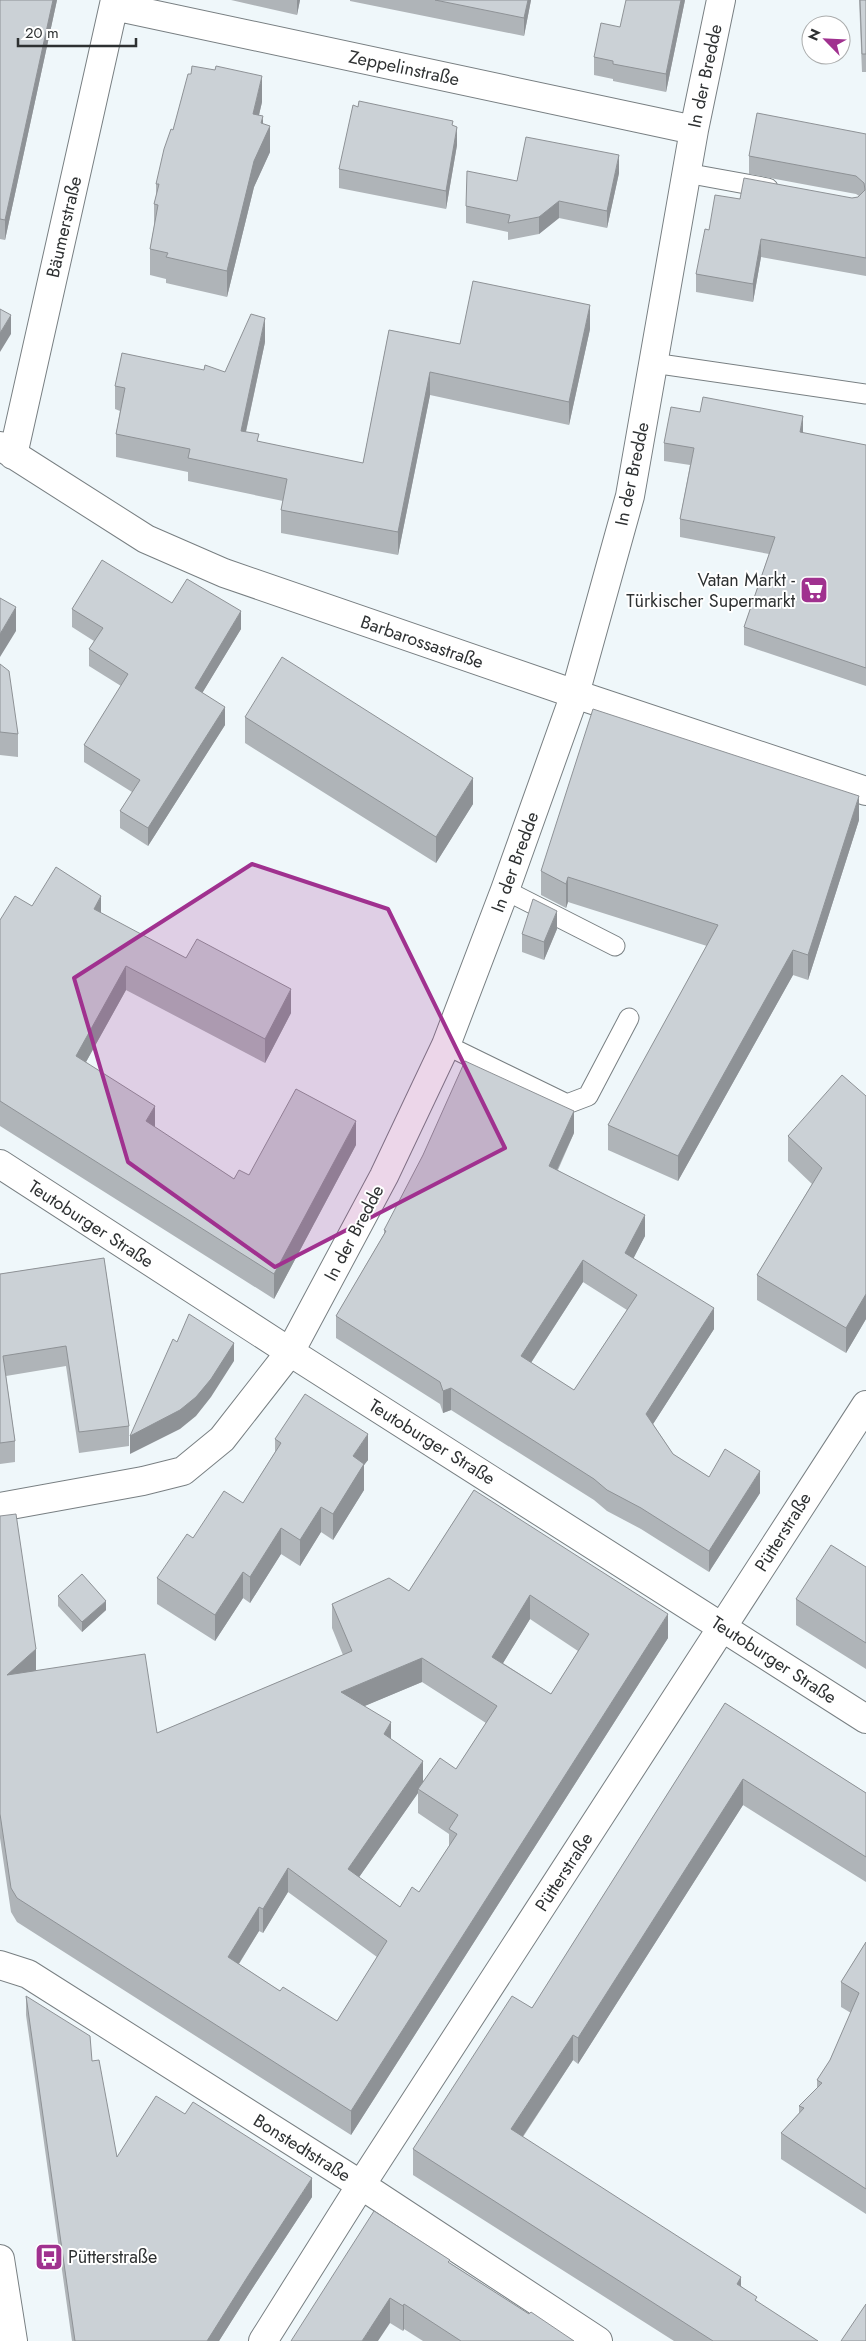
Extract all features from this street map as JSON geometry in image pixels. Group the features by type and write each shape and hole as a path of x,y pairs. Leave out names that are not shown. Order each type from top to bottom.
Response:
{"street":[{"name":"In der Bredde","path":"0,1507 143,1482 184,1471 222,1439 290,1352 384,1176 446,1045 505,890 574,694 630,496 686,173 721,0"},
{"name":"Zeppelinstraße","path":"115,3 694,130"},
{"name":"Bäumerstraße","path":"7,450 115,3"},
{"name":"Barbarossastraße","path":"7,450 146,539 224,574 574,694 866,791"},
{"name":"Teutoburger Straße","path":"0,1164 290,1352 866,1718"},
{"name":"Pütterstraße","path":"263,2341 361,2185 866,1405"},
{"name":"Bonstedtstraße","path":"0,1965 28,1974 361,2185 598,2341"},
{"path":"0,2259 13,2341"}],"lane":[{"path":"686,173 789,192"},
{"path":"653,363 866,394"},
{"path":"505,890 615,946"},
{"path":"446,1045 567,1104 588,1096 629,1018"}],"highlighted area":[{"path":"252,864 388,909 505,1148 275,1267 128,1162 74,978"}],"building":[{"path":"0,0 53,0 5,220 0,219"},
{"path":"435,0 528,0 524,18"},
{"path":"626,0 681,0 666,74 613,64 613,61 594,57 601,23 620,27"},
{"path":"860,0 866,0 866,54 862,54"},
{"path":"192,66 215,70 216,66 262,76 253,114 263,116 261,123 270,126 254,161 227,271 166,257 168,253 150,249 158,205 154,204 159,184 156,184 164,149 171,129 173,130 188,74 191,74"},
{"path":"359,101 453,121 452,125 457,127 446,191 339,169 353,105 358,107"},
{"path":"757,113 866,134 866,258 761,239 753,284 696,274 705,229 709,230 715,195 740,199 744,178 852,198 858,197 865,190 864,183 856,176 749,156"},
{"path":"526,137 619,155 607,211 559,201 539,217 508,223 510,215 466,206 467,171 517,181"},
{"path":"473,281 590,305 569,402 430,372 398,532 281,510 287,479 188,458 190,449 116,434 125,388 115,386 122,353 204,370 205,365 225,372 251,314 265,318 241,431 259,434 257,441 363,463 389,330 460,344"},
{"path":"0,309 11,315 0,333"},
{"path":"703,397 803,416 800,432 866,445 866,668 744,627 775,537 680,519 694,448 664,443 671,407 700,412"},
{"path":"102,560 172,603 187,579 241,611 195,688 225,707 148,828 120,811 140,780 84,745 128,674 89,649 103,628 72,609"},
{"path":"0,598 16,607 0,634"},
{"path":"282,657 473,778 436,837 245,717"},
{"path":"0,664 9,671 18,734 0,732"},
{"path":"593,709 859,796 808,955 793,950 678,1156 608,1125 718,925 568,877 566,884 541,871"},
{"path":"56,867 101,896 94,909 186,958 197,939 291,989 265,1039 126,966 76,1056 155,1106 146,1121 234,1179 239,1170 249,1175 296,1089 356,1121 274,1274 0,1101 0,920 15,896 32,906"},
{"path":"533,899 557,911 544,942 522,934"},
{"path":"465,1061 574,1111 549,1166 645,1215 625,1253 714,1308 646,1414 673,1454 709,1477 725,1449 760,1471 709,1551 641,1508 607,1490 594,1479 451,1388 443,1391 440,1382 336,1316 386,1231 384,1230 423,1155","holes":["583,1260 637,1295 574,1390 521,1356"]},
{"path":"842,1075 866,1096 866,1294 846,1328 757,1275 822,1168 788,1136"},
{"path":"104,1258 129,1426 79,1432 66,1346 3,1356 15,1441 0,1443 0,1274"},
{"path":"189,1314 234,1343 211,1379 196,1397 180,1410 130,1436 173,1339 177,1342"},
{"path":"305,1394 368,1434 353,1456 364,1464 333,1514 321,1507 300,1540 281,1528 250,1577 243,1572 215,1615 157,1578 187,1534 193,1538 224,1491 243,1503 281,1443 275,1439"},
{"path":"474,1490 668,1614 351,2111 17,1898 11,1888 0,1814 0,1516 16,1514 36,1649 7,1675 145,1654 157,1733 352,1651 332,1604 389,1578 409,1591","holes":["530,1595 589,1634 551,1694 492,1657","422,1658 497,1706 456,1769 440,1758 418,1789 458,1815 449,1829 457,1834 419,1892 412,1887 400,1907 348,1869 423,1761 384,1734 391,1722 341,1692","288,1868 387,1941 337,2021 283,1987 280,1991 228,1957 259,1907 263,1909"]},
{"path":"831,1545 866,1567 866,1643 796,1599"},
{"path":"82,1574 106,1601 82,1622 58,1596"},
{"path":"725,1703 866,1793 866,1857 743,1779 578,2038 573,2035 511,2129 741,2277 737,2284 757,2297 755,2300 818,2341 713,2341 413,2149 512,1996 532,2008"},
{"path":"866,1942 866,2189 781,2133 804,2108 799,2106 822,2083 817,2080 830,2060 859,1993 841,1982"},
{"path":"26,1996 90,2036 92,2061 99,2060 117,2157 156,2096 185,2114 193,2102 312,2178 207,2341 75,2341"},
{"path":"374,2211 450,2260 448,2262 529,2314 531,2312 574,2341 461,2341 404,2304 403,2306 390,2298 362,2341 291,2341"},
{"path":"866,2304 866,2341 841,2341"}],"place":[{"name":"Vatan Markt - Türkischer Supermarkt","path":"814,590"},
{"name":"Pütterstraße","path":"49,2257"}]}
